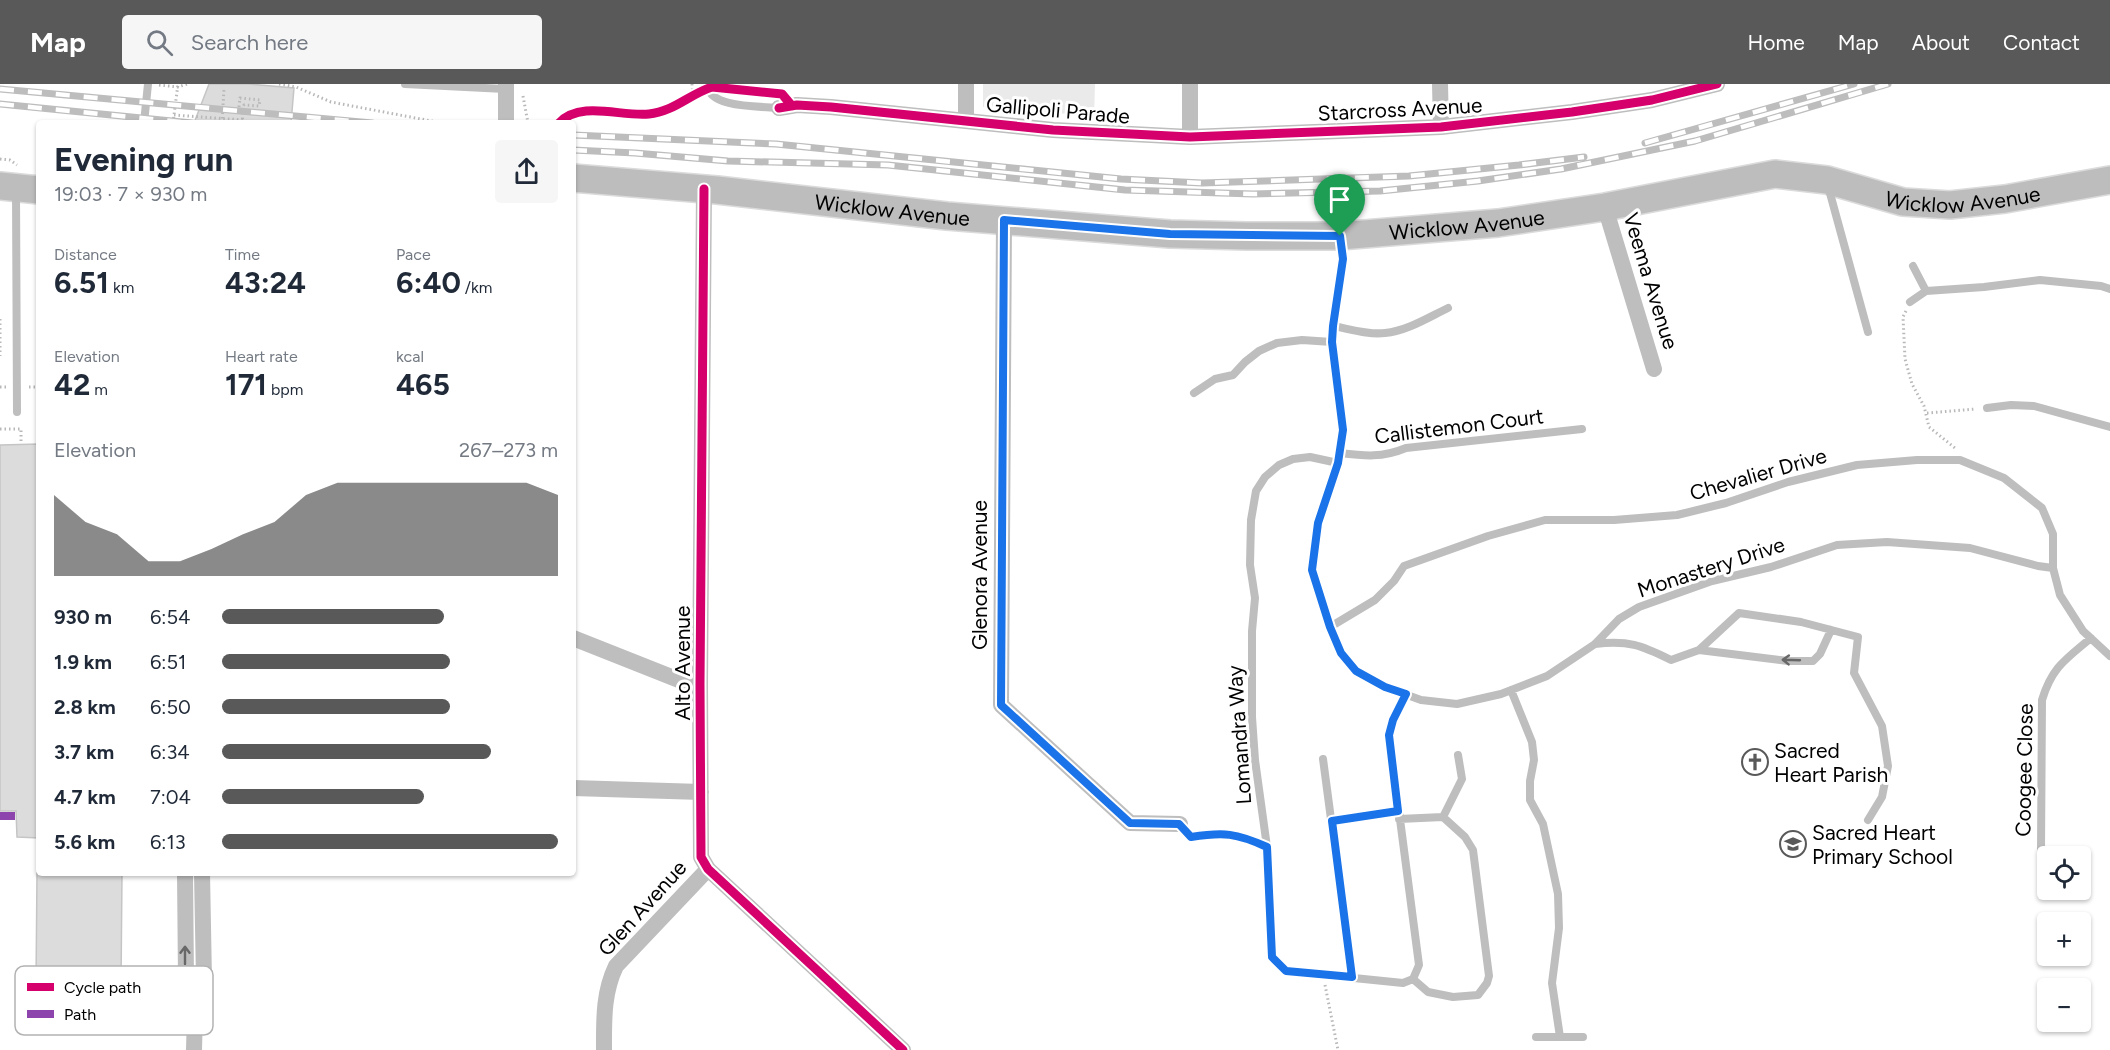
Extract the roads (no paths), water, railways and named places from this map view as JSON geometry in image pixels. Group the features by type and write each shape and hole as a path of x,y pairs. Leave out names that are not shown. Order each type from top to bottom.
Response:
{"main road":[{"name":"Wicklow Avenue","path":"576,178 1170,234 1340,236 1498,223 1605,207 1775,174 1827,180 1903,202 1950,205 2005,199 2107,180"}],"street":[{"path":"966,84 966,120"},
{"path":"1190,84 1190,137"},
{"path":"1440,84 1441,128"},
{"name":"Starcross Avenue","path":"1190,137 1441,128 1572,112 1652,99 1717,84"},
{"path":"506,120 511,87"},
{"name":"Gallipoli Parade","path":"779,108 797,105 831,107 1053,130 1190,137"},
{"name":"Alto Avenue","path":"704,189 701,857 708,869"},
{"name":"Veema Avenue","path":"1605,207 1654,369"},
{"name":"Glenora Avenue","path":"1004,220 1001,705 1130,823 1179,824"},
{"path":"576,640 684,682 700,684"},
{"path":"576,788 701,792"},
{"path":"708,869 903,1050"},
{"name":"Glen Avenue","path":"604,1050 604,1003 609,980 616,966 708,869"},
{"path":"185,876 186,966"},
{"path":"202,876 204,966"},
{"path":"194,1035 194,1050"}],"lane":[{"path":"144,120 148,84"},
{"path":"405,84 511,87"},
{"path":"706,86 714,99 779,108"},
{"path":"1827,180 1868,332"},
{"path":"17,412 18,188"},
{"name":"Monastery Drive","path":"1340,236 1343,259 1332,342 1343,430 1338,463 1318,523 1312,570 1330,627 1341,653 1356,671 1385,687 1421,700 1457,704 1511,690 1547,676 1595,644 1619,619 1639,607 1712,581 1771,567 1837,545 1887,542 1970,548 2053,568"},
{"path":"1912,266 1926,291"},
{"path":"1910,302 1926,291 2040,280 2101,286 2110,290"},
{"path":"1333,326 1365,333 1386,333 1408,327 1448,309"},
{"path":"1194,393 1215,380 1233,375 1259,351 1277,344 1302,340 1332,342"},
{"path":"1987,408 2011,405 2034,406 2110,427"},
{"name":"Callistemon Court","path":"1339,453 1367,456 1389,455 1406,448 1582,429"},
{"name":"Lomandra Way","path":"1338,463 1310,457 1293,459 1279,465 1265,477 1256,491 1251,519 1250,565 1255,598 1252,631 1251,717 1267,847 1272,957 1286,971 1402,983 1413,979"},
{"name":"Chevalier Drive","path":"1330,627 1375,600 1394,581 1404,566 1488,536 1545,520 1614,520 1677,515 1726,503 1788,482 1857,465 1917,460 1960,460 2004,478 2042,508 2053,534 2053,568 2060,595 2083,631 2110,656"},
{"path":"1595,644 1618,641 1646,648 1671,660 1699,650 1739,613 1801,622 1858,637 1854,673 1882,726 1888,766 1882,796 1868,820"},
{"path":"1699,650 1788,661 1813,661 1820,654 1831,630"},
{"name":"Coogee Close","path":"2041,846 2042,700 2047,682 2055,669 2091,638"},
{"path":"1511,690 1532,742 1534,760 1530,781 1530,800 1543,824 1558,894 1559,928 1552,983 1560,1037"},
{"path":"1332,821 1398,815 1443,817 1464,837 1473,850 1489,976 1478,995 1453,997 1428,992 1413,979 1419,965 1398,815 1389,735 1393,720 1406,694"},
{"path":"1443,817 1462,779 1458,755"},
{"path":"1323,759 1352,977"},
{"path":"1536,1037 1583,1037"}],"railway":[{"path":"1645,143 1854,84"},
{"path":"576,150 728,161 888,165 1125,190 1253,194 1380,191 1478,181 1561,169 1695,141 1888,84"},
{"path":"0,89 339,120"},
{"path":"0,104 162,120"},
{"path":"576,135 776,144 1121,179 1202,183 1409,176 1584,157"}],"place":[{"name":"Sacred Heart Parish","path":"1755,762"},
{"name":"Sacred Heart Primary School","path":"1793,844"}]}
